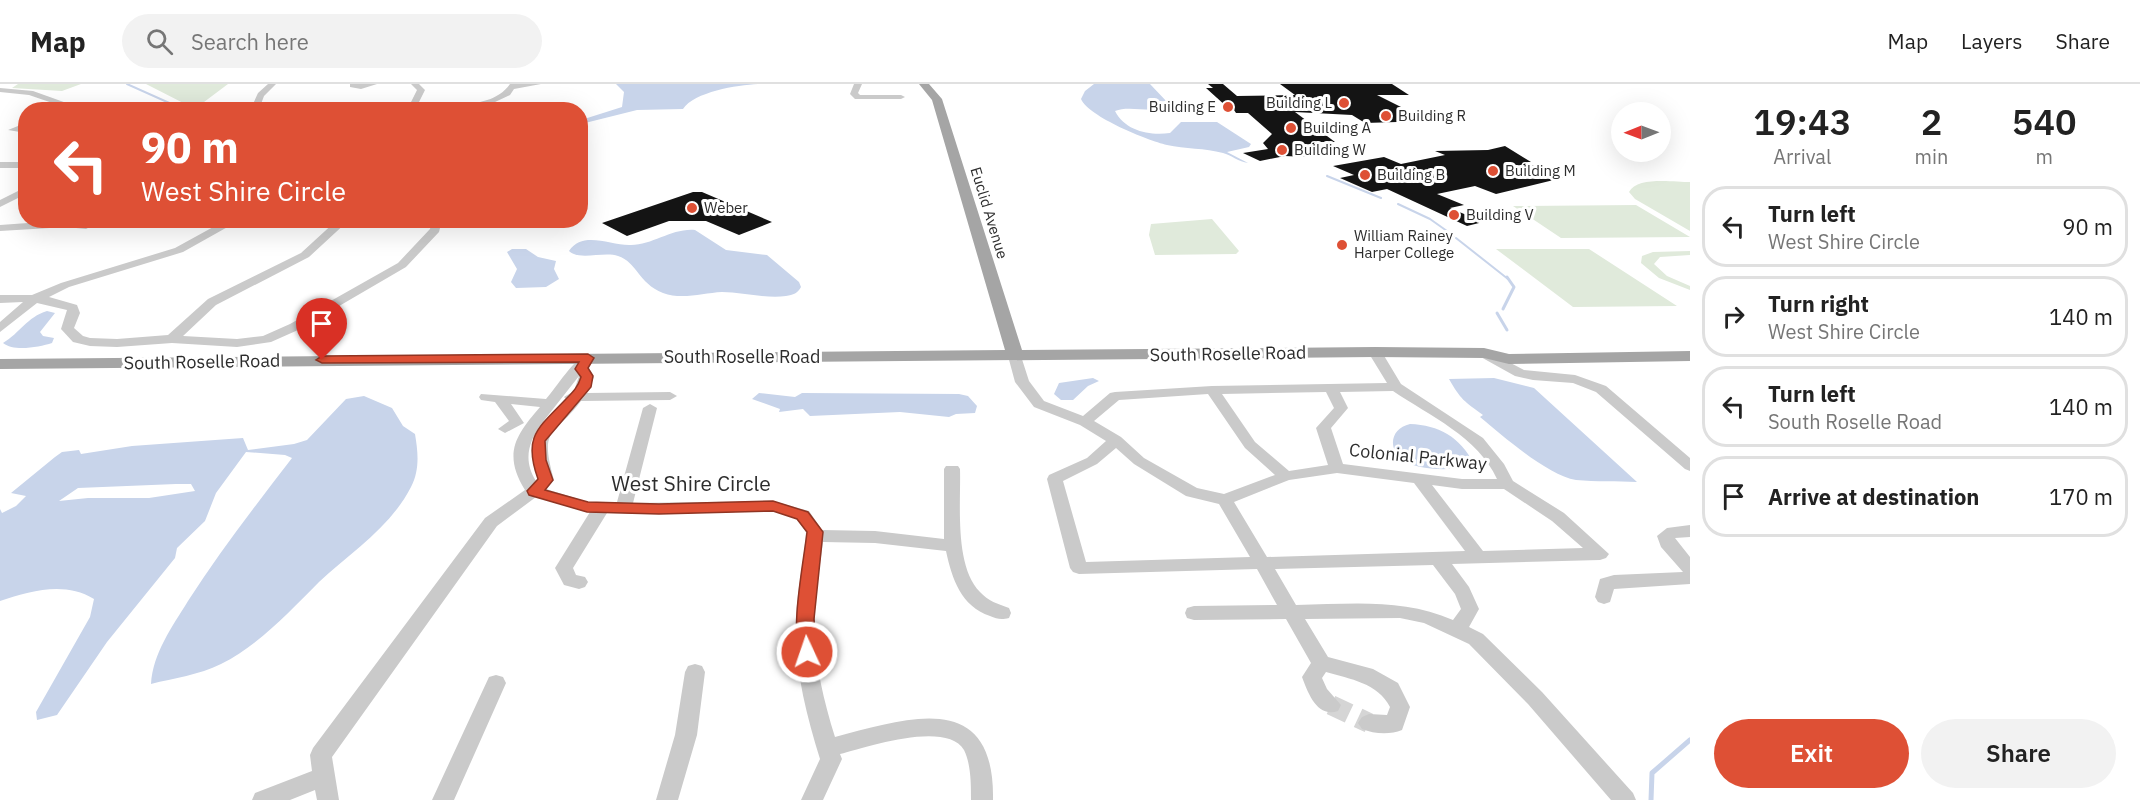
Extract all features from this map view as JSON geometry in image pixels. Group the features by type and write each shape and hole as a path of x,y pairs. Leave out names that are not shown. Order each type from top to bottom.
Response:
{"main road":[{"name":"Euclid Avenue","path":"924,84 937,99 1015,356"},
{"name":"South Roselle Road","path":"1484,353 1497,348 1690,346"},
{"name":"South Roselle Road","path":"0,364 585,363 1375,352 1484,353 1509,359 1690,356"}],"street":[{"path":"258,102 261,95 272,84"},
{"path":"356,84 353,85 361,87 373,84"},
{"path":"415,102 421,90 416,84"},
{"path":"495,102 514,86 537,84"},
{"path":"858,84 854,94 858,97 901,98"},
{"path":"0,90 25,92 57,102"},
{"path":"0,99 25,92"},
{"path":"0,165 18,164"},
{"path":"0,204 18,194"},
{"path":"0,228 18,227"},
{"path":"0,328 34,299 65,285 179,250 220,228"},
{"path":"172,339 212,302 305,255 335,228"},
{"path":"0,299 34,299 57,302 73,308 74,313 67,329 78,339 117,343 172,339 237,343 279,334 408,261 435,228"},
{"name":"Colonial Parkway","path":"1225,500 1286,476 1337,468 1419,479 1507,484 1499,467 1478,441 1396,387 1375,352"},
{"path":"1484,353 1520,373 1575,379 1600,389 1690,466"},
{"path":"1015,356 1022,382 1039,404 1085,422 1116,440 1139,461 1172,482 1192,492 1225,500 1321,663 1366,675 1391,689 1400,707 1395,724 1369,723"},
{"path":"328,800 321,755 490,522 546,480 538,460 538,441 585,387 587,376 585,363"},
{"path":"534,491 525,479 519,454 530,425 553,400 571,375 585,363"},
{"path":"1330,387 1341,408 1323,428 1337,468"},
{"path":"1085,422 1115,396 1212,390 1396,387"},
{"path":"1212,390 1250,446 1286,476"},
{"path":"498,411 575,397 670,396"},
{"path":"624,508 650,408"},
{"path":"1116,440 1092,461 1055,479 1079,568 1600,554 1558,517 1507,484"},
{"path":"952,469 953,546 960,575 966,588 986,609 1002,613"},
{"path":"1419,479 1479,558"},
{"name":"West Shire Circle","path":"534,491 587,507 773,506 803,515 815,532 815,536"},
{"path":"579,582 570,580 564,568 602,507"},
{"path":"1690,531 1673,532 1666,536 1667,543 1690,568"},
{"path":"812,800 831,759 818,720 807,649 805,619 815,536 875,537 953,546"},
{"path":"1438,559 1463,592 1470,609 1458,629"},
{"path":"1604,597 1606,584 1614,582 1690,578"},
{"path":"1194,613 1400,611 1428,617 1458,629 1476,639 1535,698 1625,800"},
{"path":"1321,663 1312,676 1319,694 1330,705"},
{"path":"667,800 686,735 695,672"},
{"path":"443,800 496,683"},
{"path":"827,748 900,730 934,728 956,731 968,739 976,756 983,788 982,800"},
{"path":"263,800 325,777"}],"green space":[{"path":"18,84 81,84 62,91 12,88"},
{"path":"146,84 228,84 204,102 181,102"},
{"path":"1648,182 1690,182 1690,231 1635,199 1629,192 1633,187"},
{"path":"1636,205 1690,237 1561,238 1513,206"},
{"path":"1212,219 1239,251 1236,254 1155,255 1149,235 1151,224"},
{"path":"1496,249 1589,249 1677,306 1573,307"},
{"path":"1690,251 1690,255 1660,257 1654,264 1667,276 1690,286 1690,290 1659,278 1641,263 1642,256 1653,252"}],"water":[{"path":"616,84 758,84 706,94 696,98 683,109 637,110 588,122 588,118 622,107 624,92"},
{"path":"1094,84 1150,84 1169,104 1151,110 1121,109 1115,111 1125,123 1139,131 1162,134 1170,133 1181,122 1217,122 1251,144 1249,147 1227,152 1248,163 1216,151 1167,145 1106,120 1086,106 1081,99 1085,91"},
{"path":"695,230 726,250 767,255 799,282 801,287 793,294 778,297 722,292 685,296 670,295 648,284 630,263 618,256 585,256 569,251 582,241 598,240 631,245 678,232"},
{"path":"512,249 526,249 538,257 556,261 554,269 559,279 546,287 516,288 511,282 517,269 507,252"},
{"path":"47,311 55,313 40,332 43,336 54,338 52,343 20,348 3,343 34,317"},
{"path":"1093,378 1099,381 1088,386 1073,400 1061,400 1054,394 1059,383"},
{"path":"1494,378 1534,388 1637,482 1576,480 1552,471 1526,454 1480,417 1483,415 1463,400 1449,379"},
{"path":"759,393 795,397 802,393 959,394 968,396 977,406 975,413 956,414 949,417 900,412 810,416 803,409 779,412 780,409 752,399"},
{"path":"364,396 392,408 403,426 415,434 418,461 414,481 402,502 381,527 273,627 235,656 213,668 195,674 151,684 159,651 200,582 292,458 285,455 246,452 216,493 205,521 177,548 175,558 107,642 57,715 37,720 36,712 90,617 94,599 71,590 47,589 0,601 0,509 2,513 16,506 26,496 11,493 62,452 79,450 81,454 132,446 243,438 248,450 294,444 307,440 346,399","holes":["191,484 195,491 149,498 88,498 59,501 78,488"]},
{"path":"1410,424 1430,427 1448,434 1462,446 1474,464 1467,467 1437,469 1416,466 1401,459 1394,449 1394,438 1399,429"}],"building":[{"path":"1208,84 1223,84 1237,96 1295,95 1280,84 1392,84 1409,95 1377,95 1429,121 1365,123 1352,115 1295,112 1335,142 1315,142 1309,156 1306,157 1285,156 1260,161 1243,153 1268,149 1263,143 1272,134 1248,113 1236,113 1232,107 1227,107 1206,88 1213,88"},
{"path":"1505,146 1531,162 1526,163 1566,177 1496,194 1475,186 1437,194 1464,205 1450,208 1483,222 1467,226 1387,189 1372,192 1340,178 1354,175 1333,166 1384,157 1401,164 1445,155 1435,151 1488,150"},
{"name":"Weber","path":"693,192 702,192 772,222 739,235 706,221 669,221 627,236 602,223"}],"waterway":[{"path":"127,84 167,102"},
{"path":"1327,176 1381,198"},
{"path":"1398,204 1430,219 1454,236"},
{"path":"1456,238 1508,279"},
{"path":"1503,309 1514,287 1507,277"},
{"path":"1497,313 1507,330"},
{"path":"1651,800 1652,773 1690,740"}],"tunnel":[{"path":"1331,705 1369,723"}],"place":[{"name":"Building L","path":"1344,103"},
{"name":"Building E","path":"1228,107"},
{"name":"Building R","path":"1386,116"},
{"name":"Building A","path":"1291,128"},
{"name":"Building W","path":"1282,150"},
{"name":"Building M","path":"1493,171"},
{"name":"Building B","path":"1365,175"},
{"name":"Weber","path":"692,208"},
{"name":"Building V","path":"1454,215"},
{"name":"William Rainey Harper College","path":"1342,245"}],"route":[{"path":"322,360 588,358 582,369 587,376 585,387 538,441 538,460 546,480 534,491 587,507 659,509 773,506 803,515 815,532 805,619 807,652"}]}
